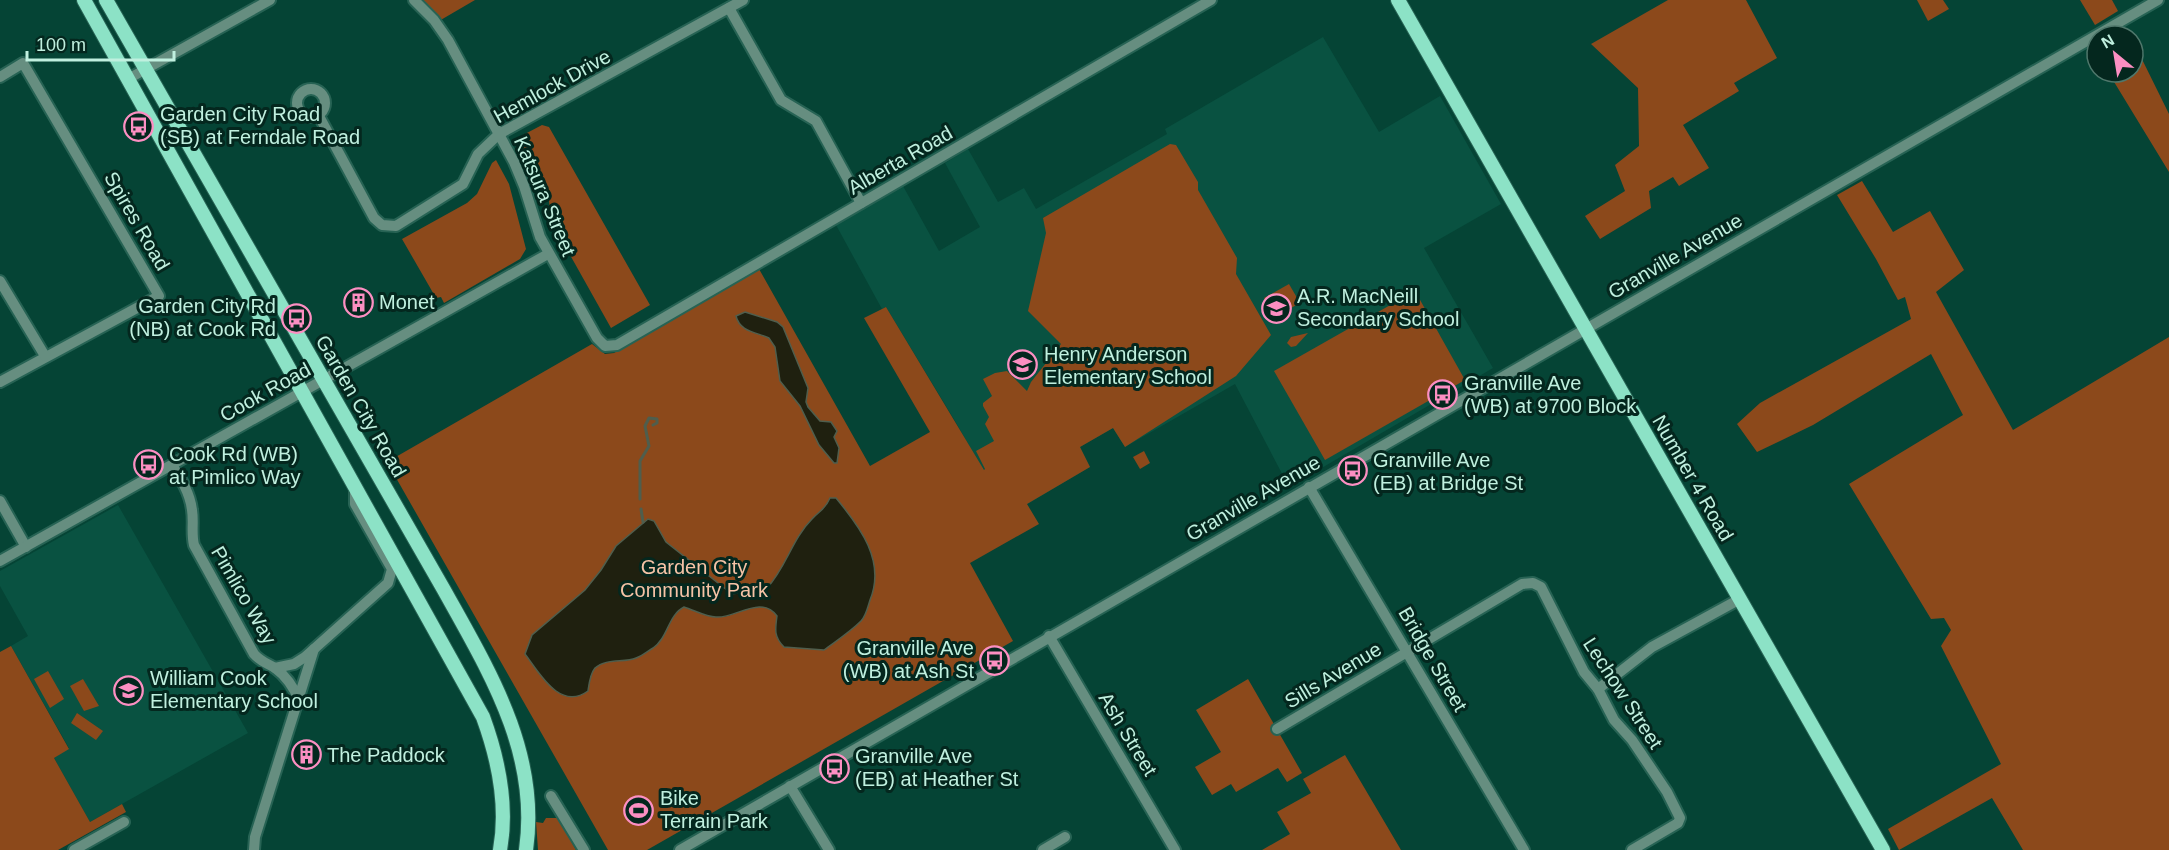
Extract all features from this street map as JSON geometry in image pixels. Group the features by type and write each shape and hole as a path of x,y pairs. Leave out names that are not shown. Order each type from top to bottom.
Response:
{"main road":[{"path":"84,0 483,717 500,784 502,810 500,850"},
{"name":"Garden City Road","path":"106,0 460,618 502,701 522,759 528,800 528,845"},
{"name":"Number 4 Road","path":"1398,0 1880,849"}],"street":[{"path":"128,79 270,0"},
{"name":"Katsura Street","path":"414,0 434,20 448,40 499,134 524,186 535,224 548,254 597,338 605,346"},
{"name":"Hemlock Drive","path":"319,116 374,218 382,225 396,226 463,184 478,154 499,134 743,0"},
{"name":"Alberta Road","path":"605,346 617,345 1211,0"},
{"name":"Granville Avenue","path":"680,850 2158,0"},
{"path":"729,8 781,100 816,121 861,203"},
{"name":"Spires Road","path":"0,77 24,63 159,296 0,382"},
{"name":"Cook Road","path":"0,561 548,254"},
{"path":"0,280 45,356"},
{"name":"Pimlico Way","path":"172,465 187,492 192,511 194,545 254,654 266,665 275,668 291,684 299,700"},
{"name":"Bridge Street","path":"1309,487 1524,850"},
{"name":"Pimlico Way","path":"275,668 294,664 314,649 379,593 391,577 392,569 355,504 355,489"},
{"path":"0,501 26,547"},
{"name":"Sills Avenue","path":"1277,729 1522,584 1533,583"},
{"name":"Lechow Street","path":"1533,583 1541,587 1584,672 1598,689 1614,720 1632,740 1667,792 1680,818 1678,823 1632,850"},
{"path":"1598,689 1652,647 1740,599"},
{"name":"Ash Street","path":"1049,636 1175,850"},
{"path":"254,850 255,837 314,649"},
{"path":"790,786 829,850"},
{"path":"551,796 584,850"},
{"path":"74,850 124,822"},
{"path":"1043,850 1065,837"}],"shaded area":[{"name":"A.R. MacNeill Secondary School","path":"1323,37 1379,132 1440,96 1501,204 1424,248 1493,368 1289,487 1235,384 1125,447 1113,428 1080,447 1090,467 1009,515 886,307 882,309 836,225 903,186 939,251 980,227 945,163 968,149 998,202 1024,188 1036,209 1167,134 1165,129"},
{"path":"745,312 777,322 783,327 808,388 806,402 808,407 820,421 831,422 837,431 834,437 839,448 837,463 834,463 819,445 800,406 780,381 775,347 769,338 749,331 738,321 736,316"},
{"path":"830,498 836,498 862,533 873,558 875,572 874,586 863,619 824,650 784,647 776,633 777,616 771,610 763,607 723,617 712,617 684,607 675,615 658,644 636,658 599,665 592,673 588,691 578,696 568,696 552,688 525,654 532,635 585,590 616,546 648,519 654,521 666,542 732,594 767,588 805,527 824,508"},
{"name":"William Cook Elementary School","path":"118,505 248,733 90,822 54,758 69,748 11,646 28,636 0,586 0,571"}],"green space":[{"path":"422,0 475,0 439,21"},
{"path":"1668,0 1746,0 1777,58 1734,83 1739,91 1683,125 1709,168 1679,186 1673,177 1649,191 1651,208 1600,239 1585,216 1625,191 1615,165 1639,146 1638,88 1591,44"},
{"path":"1917,0 1943,0 1949,9 1928,21"},
{"path":"2080,0 2112,0 2118,11 2094,24"},
{"path":"2145,65 2169,114 2169,172 2115,84 2145,84"},
{"path":"542,125 549,127 650,305 611,328 551,221 549,201 524,153 520,141 523,135"},
{"name":"Garden City Community Park","path":"1170,144 1176,145 1198,182 1198,190 1237,258 1236,274 1271,335 1236,376 1125,447 1113,428 1080,447 1090,467 1027,504 1039,524 970,563 1013,641 647,850 608,850 387,462 592,344 605,354 614,353 759,269 870,466 930,432 864,318 886,307 984,470 976,451 994,441 985,424 989,417 983,406 983,403 992,396 983,379 995,373 1007,371 1027,391 1031,382 1061,344 1028,311 1046,233 1043,218"},
{"path":"496,160 509,184 526,249 520,259 444,303 441,297 436,298 402,239 467,203 477,194 492,163"},
{"path":"1862,181 1893,232 1930,211 1964,270 1936,292 2013,430 2169,337 2169,850 2023,850 1992,798 1899,850 1888,829 2001,764 1941,646 1951,630 1944,618 1931,619 1849,484 1963,415 1931,354 1813,425 1757,452 1737,424 1760,403 1911,319 1905,297 1898,300 1837,195"},
{"path":"1289,284 1300,303 1275,317 1264,298"},
{"path":"1415,291 1465,380 1325,460 1274,371"},
{"path":"1308,333 1296,346 1291,347 1287,343 1291,337"},
{"path":"1144,451 1150,463 1140,469 1133,457"},
{"path":"11,646 69,749 54,758 90,822 122,804 126,812 58,850 0,850 0,652"},
{"path":"48,671 64,699 50,708 34,679"},
{"path":"83,679 99,706 84,711 70,686"},
{"path":"1248,679 1302,773 1287,782 1278,768 1236,792 1231,784 1212,795 1195,767 1221,752 1196,710"},
{"path":"77,713 103,731 96,740 71,723"},
{"path":"1345,755 1401,850 1262,850 1290,834 1277,812 1311,793 1303,779"},
{"path":"546,818 558,818 576,850 538,850 536,822 543,823"}],"waterway":[{"path":"640,499 640,461 649,446 645,426 649,418 657,419 657,423 653,425"},
{"path":"641,509 643,522"}],"place":[{"name":"Garden City Road (SB) at Ferndale Road","path":"139,126"},
{"name":"Monet","path":"358,302"},
{"name":"A.R. MacNeill Secondary School","path":"1276,308"},
{"name":"Garden City Rd (NB) at Cook Rd","path":"297,318"},
{"name":"Henry Anderson Elementary School","path":"1023,365"},
{"name":"Granville Ave (WB) at 9700 Block","path":"1443,394"},
{"name":"Cook Rd (WB) at Pimlico Way","path":"148,465"},
{"name":"Granville Ave (EB) at Bridge St","path":"1352,471"},
{"name":"Granville Ave (WB) at Ash St","path":"995,660"},
{"name":"William Cook Elementary School","path":"129,690"},
{"name":"The Paddock","path":"306,755"},
{"name":"Granville Ave (EB) at Heather St","path":"834,768"},
{"name":"Bike Terrain Park","path":"639,810"}]}
